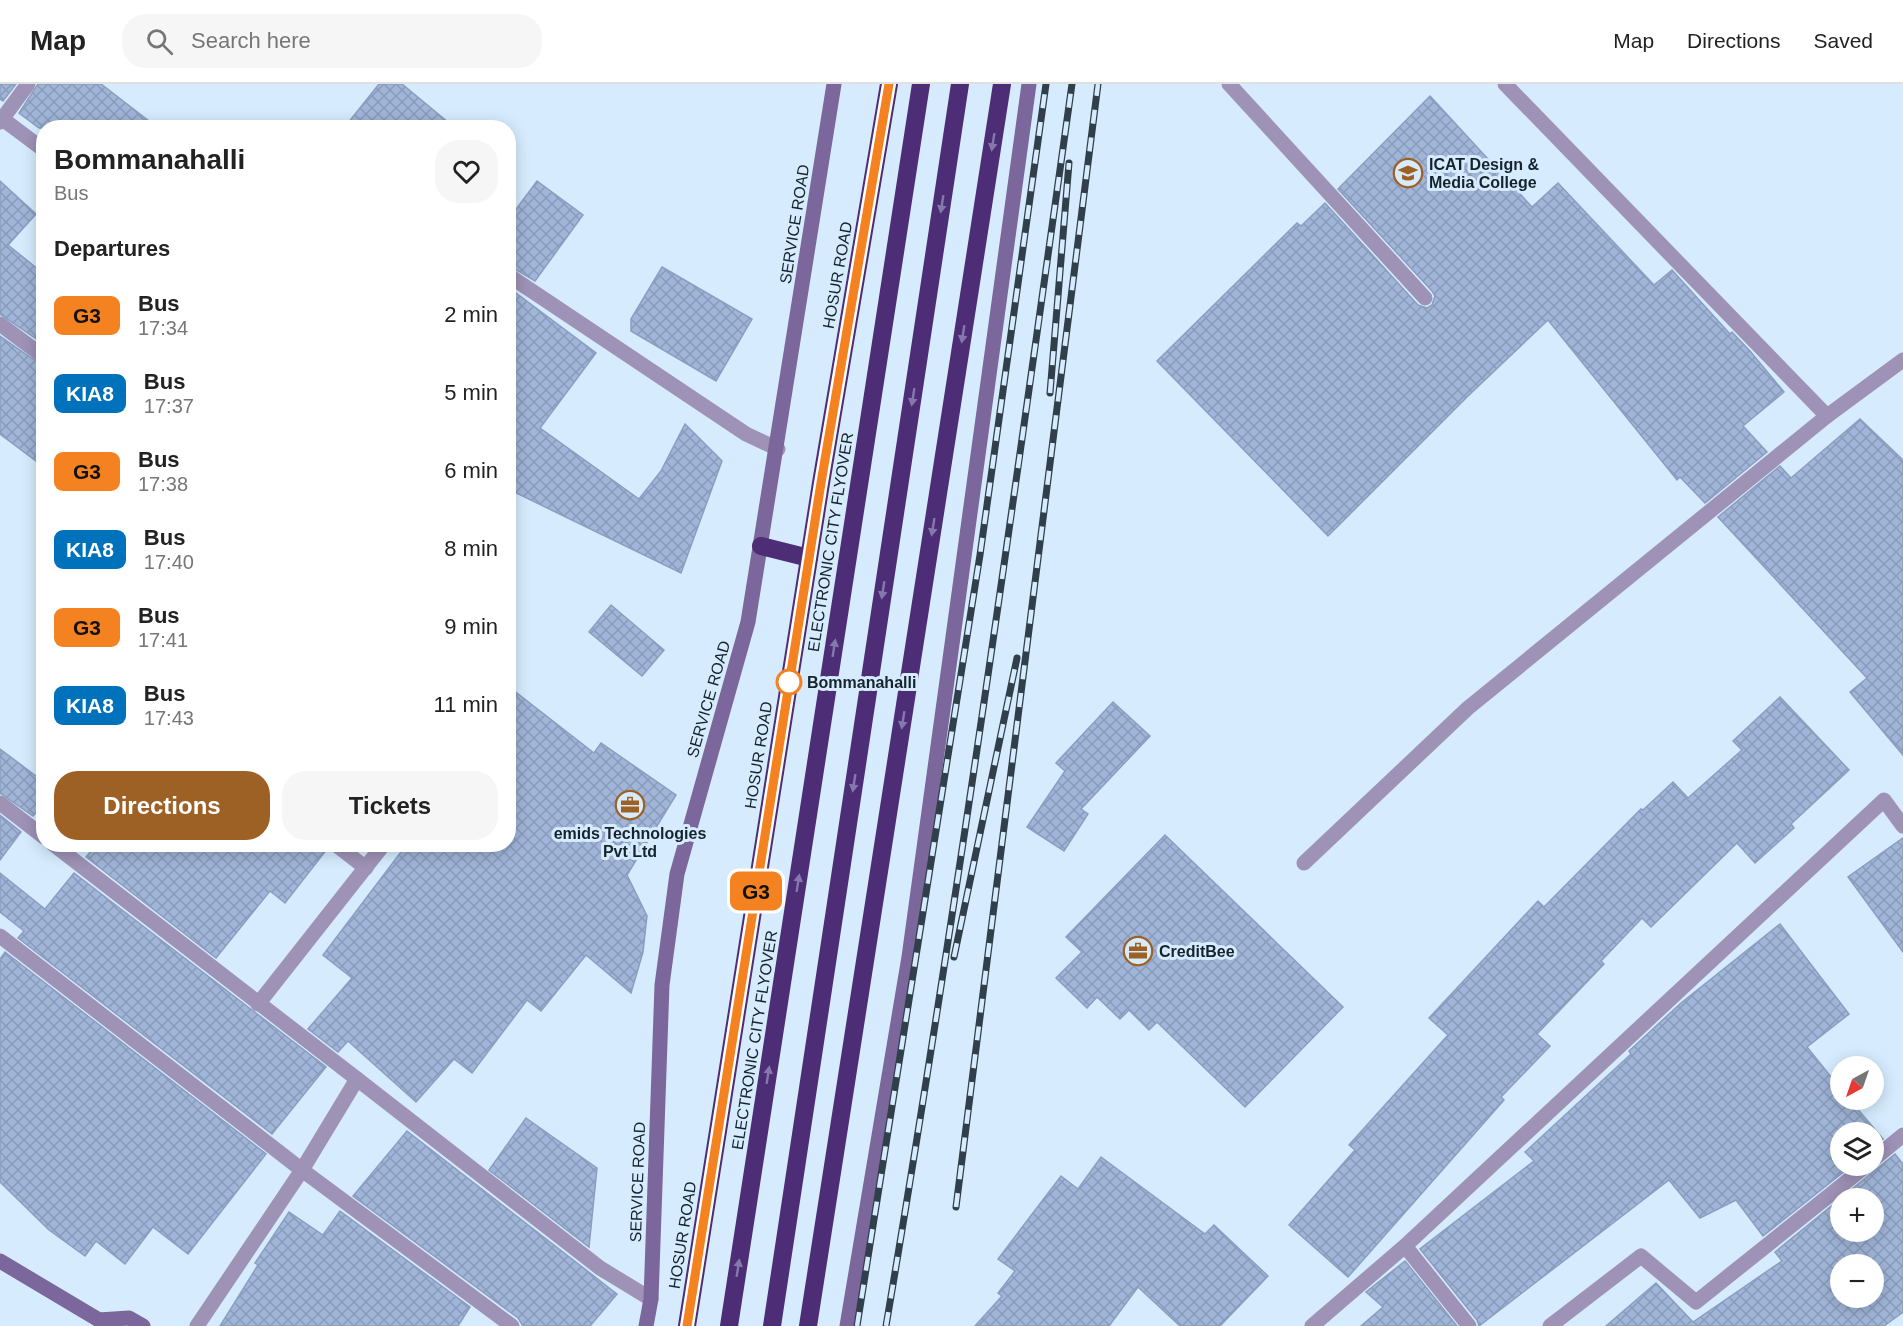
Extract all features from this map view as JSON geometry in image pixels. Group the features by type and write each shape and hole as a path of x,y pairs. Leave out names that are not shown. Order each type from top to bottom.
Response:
{"highway":[{"name":"HOSUR ROAD","path":"687,1326 809,558 889,84"},
{"name":"ELECTRONIC CITY FLYOVER","path":"729,1326 921,84"},
{"path":"772,1326 960,84"},
{"path":"808,1326 1002,84"},
{"path":"761,546 809,558"}],"street":[{"path":"28,84 1,119 36,144"},
{"name":"SERVICE ROAD","path":"646,1326 651,1299 662,985 677,874 748,622 778,449 834,84"},
{"path":"847,1326 909,957 1029,84"},
{"path":"1229,84 1425,298"},
{"path":"1505,84 1827,416"},
{"path":"516,279 746,434 778,449"},
{"path":"0,324 36,351"},
{"path":"1304,862 1468,708 1827,416 1903,360"},
{"path":"1312,1326 1405,1246 1884,800 1903,826"},
{"path":"0,803 36,831"},
{"path":"63,852 600,1268 651,1299"},
{"path":"345,852 366,868"},
{"path":"258,1004 378,852"},
{"path":"0,936 302,1170 512,1326"},
{"path":"197,1326 302,1170 357,1079"},
{"path":"1884,1151 1903,1135"},
{"path":"1550,1326 1641,1256 1696,1302 1854,1176"},
{"path":"1405,1246 1469,1326"},
{"path":"0,1261 101,1323 129,1318 143,1326"}],"building":[{"path":"0,84 16,84 3,101 0,99"},
{"path":"38,84 101,84 148,120 36,120 36,126 19,113"},
{"path":"379,84 402,84 445,120 350,120"},
{"path":"1430,96 1532,207 1558,183 1654,285 1672,270 1730,334 1732,332 1750,351 1784,392 1743,426 1767,452 1705,503 1680,477 1677,480 1548,320 1468,396 1328,536 1157,361 1297,223 1301,226 1325,203 1418,305 1427,308 1432,305 1435,296 1432,291 1338,189"},
{"path":"0,181 36,214 8,245 36,268 36,339 0,314"},
{"path":"537,181 583,215 535,281 516,270 516,209"},
{"path":"662,267 752,319 716,381 631,331 631,319"},
{"path":"516,293 596,353 540,428 639,499 661,471 685,424 722,461 681,573 516,493"},
{"path":"0,336 36,361 36,461 0,434"},
{"path":"1860,419 1903,460 1903,755 1850,692 1867,678 1718,517 1780,466 1791,478"},
{"path":"611,605 664,650 642,676 589,632"},
{"path":"516,692 594,753 601,743 676,795 627,875 647,916 643,952 631,993 586,955 541,1011 527,1000 472,1073 454,1059 416,1102 348,1041 338,1052 308,1029 352,978 323,955 401,852 516,852"},
{"path":"1780,697 1849,770 1791,824 1794,828 1755,863 1737,843 1651,927 1642,918 1601,961 1604,964 1537,1034 1550,1046 1501,1097 1504,1100 1348,1277 1289,1225 1355,1150 1349,1145 1448,1035 1429,1018 1538,901 1544,907 1641,809 1643,810 1673,782 1688,798 1742,750 1733,741"},
{"path":"1113,702 1150,736 1081,809 1088,814 1064,851 1027,827 1065,771 1056,763"},
{"path":"0,749 36,776 36,812 33,816 0,793"},
{"path":"0,815 21,832 0,860"},
{"path":"1165,835 1343,1007 1245,1107 1157,1022 1149,1030 1129,1010 1120,1019 1097,997 1087,1008 1056,978 1082,952 1066,937"},
{"path":"1903,838 1903,952 1848,877"},
{"path":"90,852 325,852 285,903 270,891 216,958 86,857"},
{"path":"0,873 45,909 74,873 326,1067 272,1134 18,938 24,931 0,912"},
{"path":"1780,924 1849,1014 1807,1047 1830,1076 1830,1110 1858,1110 1869,1122 1830,1122 1830,1176 1838,1176 1763,1236 1736,1200 1700,1218 1669,1180 1479,1326 1477,1320 1420,1249 1534,1161 1525,1152 1631,1054 1629,1051 1681,1003"},
{"path":"5,952 266,1154 188,1254 153,1227 125,1264 96,1241 85,1256 49,1230 0,1182 0,959"},
{"path":"526,1118 597,1168 589,1247 489,1170"},
{"path":"407,1131 617,1294 590,1326 523,1326 518,1318 353,1196"},
{"path":"1895,1154 1903,1164 1903,1312 1884,1326 1606,1326 1656,1283 1693,1322 1782,1261 1775,1252 1830,1207 1830,1242 1884,1242 1884,1188 1853,1188 1868,1176 1884,1176 1884,1163"},
{"path":"1101,1157 1205,1234 1214,1225 1268,1276 1220,1326 1180,1326 1138,1287 1109,1326 975,1326 1002,1296 998,1293 1015,1271 998,1259 1061,1176 1078,1189"},
{"path":"340,1211 470,1307 458,1326 220,1326 258,1265 255,1263 289,1212 323,1235"},
{"path":"1405,1261 1457,1326 1361,1326 1383,1307 1366,1292"}],"railway":[{"path":"857,1326 980,555 1046,84"},
{"path":"886,1326 960,861 1072,84"},
{"path":"956,1207 1098,84"},
{"path":"1050,393 1069,163"},
{"path":"954,957 1017,658"}],"bus line":[{"name":"G3","path":"687,1326 821,483 889,84"}],"place":[{"name":"ICAT Design & Media College","path":"1408,173"},
{"name":"Bommanahalli","path":"789,682"},
{"name":"emids Technologies Pvt Ltd","path":"630,805"},
{"name":"CreditBee","path":"1138,951"}]}
